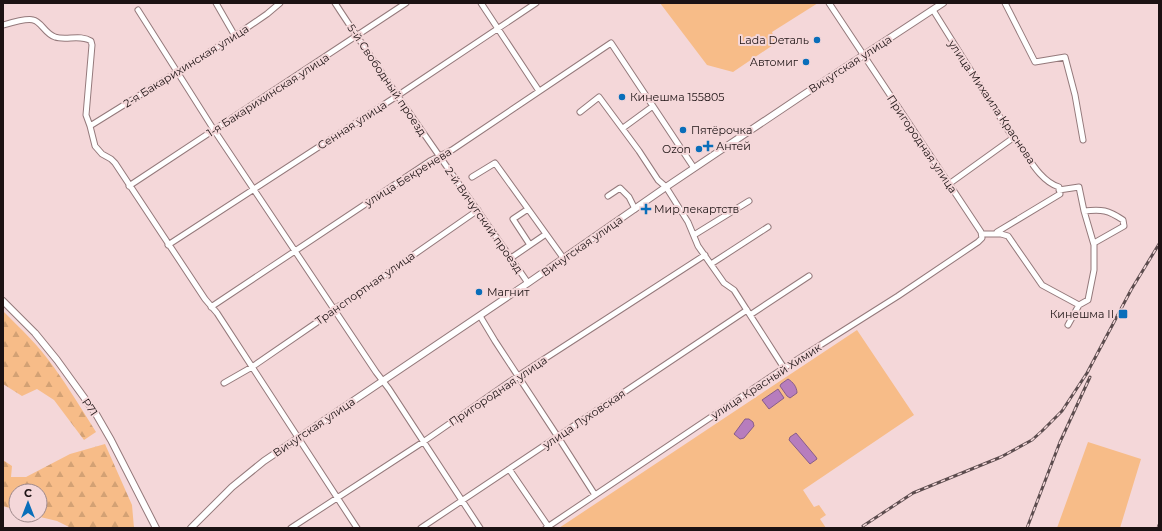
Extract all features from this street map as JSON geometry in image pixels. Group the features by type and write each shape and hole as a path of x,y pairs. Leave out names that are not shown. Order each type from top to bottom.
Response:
{"main road":[{"name":"Вичугская улица","path":"191,528 248,473 298,438 564,259 694,168 943,3"},
{"name":"Р71","path":"3,301 35,333 57,360 96,414 156,528"}],"street":[{"path":"216,3 235,36"},
{"name":"2-я Бакарихинская улица","path":"90,126 235,36 280,3"},
{"name":"5-й Свободный проезд","path":"335,3 397,96 440,156"},
{"name":"1-я Бакарихинская улица","path":"129,186 406,3"},
{"path":"481,3 539,91"},
{"name":"Сенная улица","path":"168,245 397,96 536,3"},
{"name":"Пригородная улица","path":"829,3 982,233"},
{"path":"1005,3 1035,62 1065,57 1075,95 1083,140"},
{"path":"138,10 253,190 463,500 480,528"},
{"name":"улица Михаила Краснова","path":"932,10 1014,138 1045,180 1059,188"},
{"path":"3,25 33,19 38,22 45,31 56,37 83,37 91,41 92,45 86,115 95,146 98,151 115,163 168,245 211,307 217,313 357,528"},
{"name":"улица Бекренева","path":"211,307 430,161 452,150 611,43 653,106"},
{"path":"580,112 599,97 658,180 666,188 688,222 698,246 724,283 734,290 784,368"},
{"path":"622,128 653,106 694,168"},
{"path":"949,184 1014,138"},
{"name":"2-й Вичугский проезд","path":"440,156 528,283"},
{"path":"472,177 495,163 564,259"},
{"path":"998,232 1060,194 1059,188 1079,187 1094,245 1094,270 1088,300 1079,305 1068,325"},
{"path":"608,196 620,188 629,197 636,209"},
{"path":"694,235 749,200"},
{"path":"528,209 513,219 530,245"},
{"name":"Транспортная улица","path":"224,384 328,314 333,308 343,304 478,210"},
{"path":"1084,211 1097,210 1112,212 1123,220 1124,226 1094,243 1094,245"},
{"path":"711,264 768,227"},
{"path":"982,233 1008,236 1039,282 1079,305"},
{"name":"улица Красный Химик","path":"547,527 784,368 954,259 978,242 982,238 982,233"},
{"path":"511,258 546,234"},
{"name":"Пригородная улица","path":"291,528 423,442 518,376 705,255"},
{"name":"улица Луховская","path":"421,528 748,312 809,276"},
{"path":"480,316 594,495"},
{"path":"509,469 547,527"}],"green space":[{"path":"660,3 818,3 772,32 776,43 733,72 707,65"},
{"path":"3,311 30,338 48,359 96,432 84,440 54,400 37,389 22,396 3,384"},
{"path":"857,330 914,415 803,490 814,507 819,505 826,515 820,519 826,528 559,528"},
{"path":"1088,442 1141,459 1120,528 1057,528"},
{"path":"105,444 132,505 134,528 71,528 57,521 48,519 48,483 8,483 8,508 3,506 3,460 12,466 11,477 26,477 70,454"}],"shaded area":[{"path":"788,379 792,382 797,391 797,393 790,398 780,386"},
{"path":"778,389 784,398 769,409 762,400"},
{"path":"745,419 749,419 753,422 754,426 744,438 740,439 734,434"},
{"path":"796,433 817,459 810,464 789,440 790,437"}],"railway":[{"path":"863,526 913,493 1001,457 1032,440 1042,431 1062,411 1087,373 1131,290 1159,244"},
{"path":"1027,528 1060,442 1090,377"}],"place":[{"name":"Lada Dеталь","path":"817,40"},
{"name":"Автомиг","path":"806,62"},
{"name":"Кинешма 155805","path":"622,97"},
{"name":"Пятёрочка","path":"683,130"},
{"name":"Антей","path":"708,146"},
{"name":"Ozon","path":"699,149"},
{"name":"Мир лекартств","path":"646,209"},
{"name":"Магнит","path":"479,292"},
{"name":"Кинешма II","path":"1123,314"}]}
